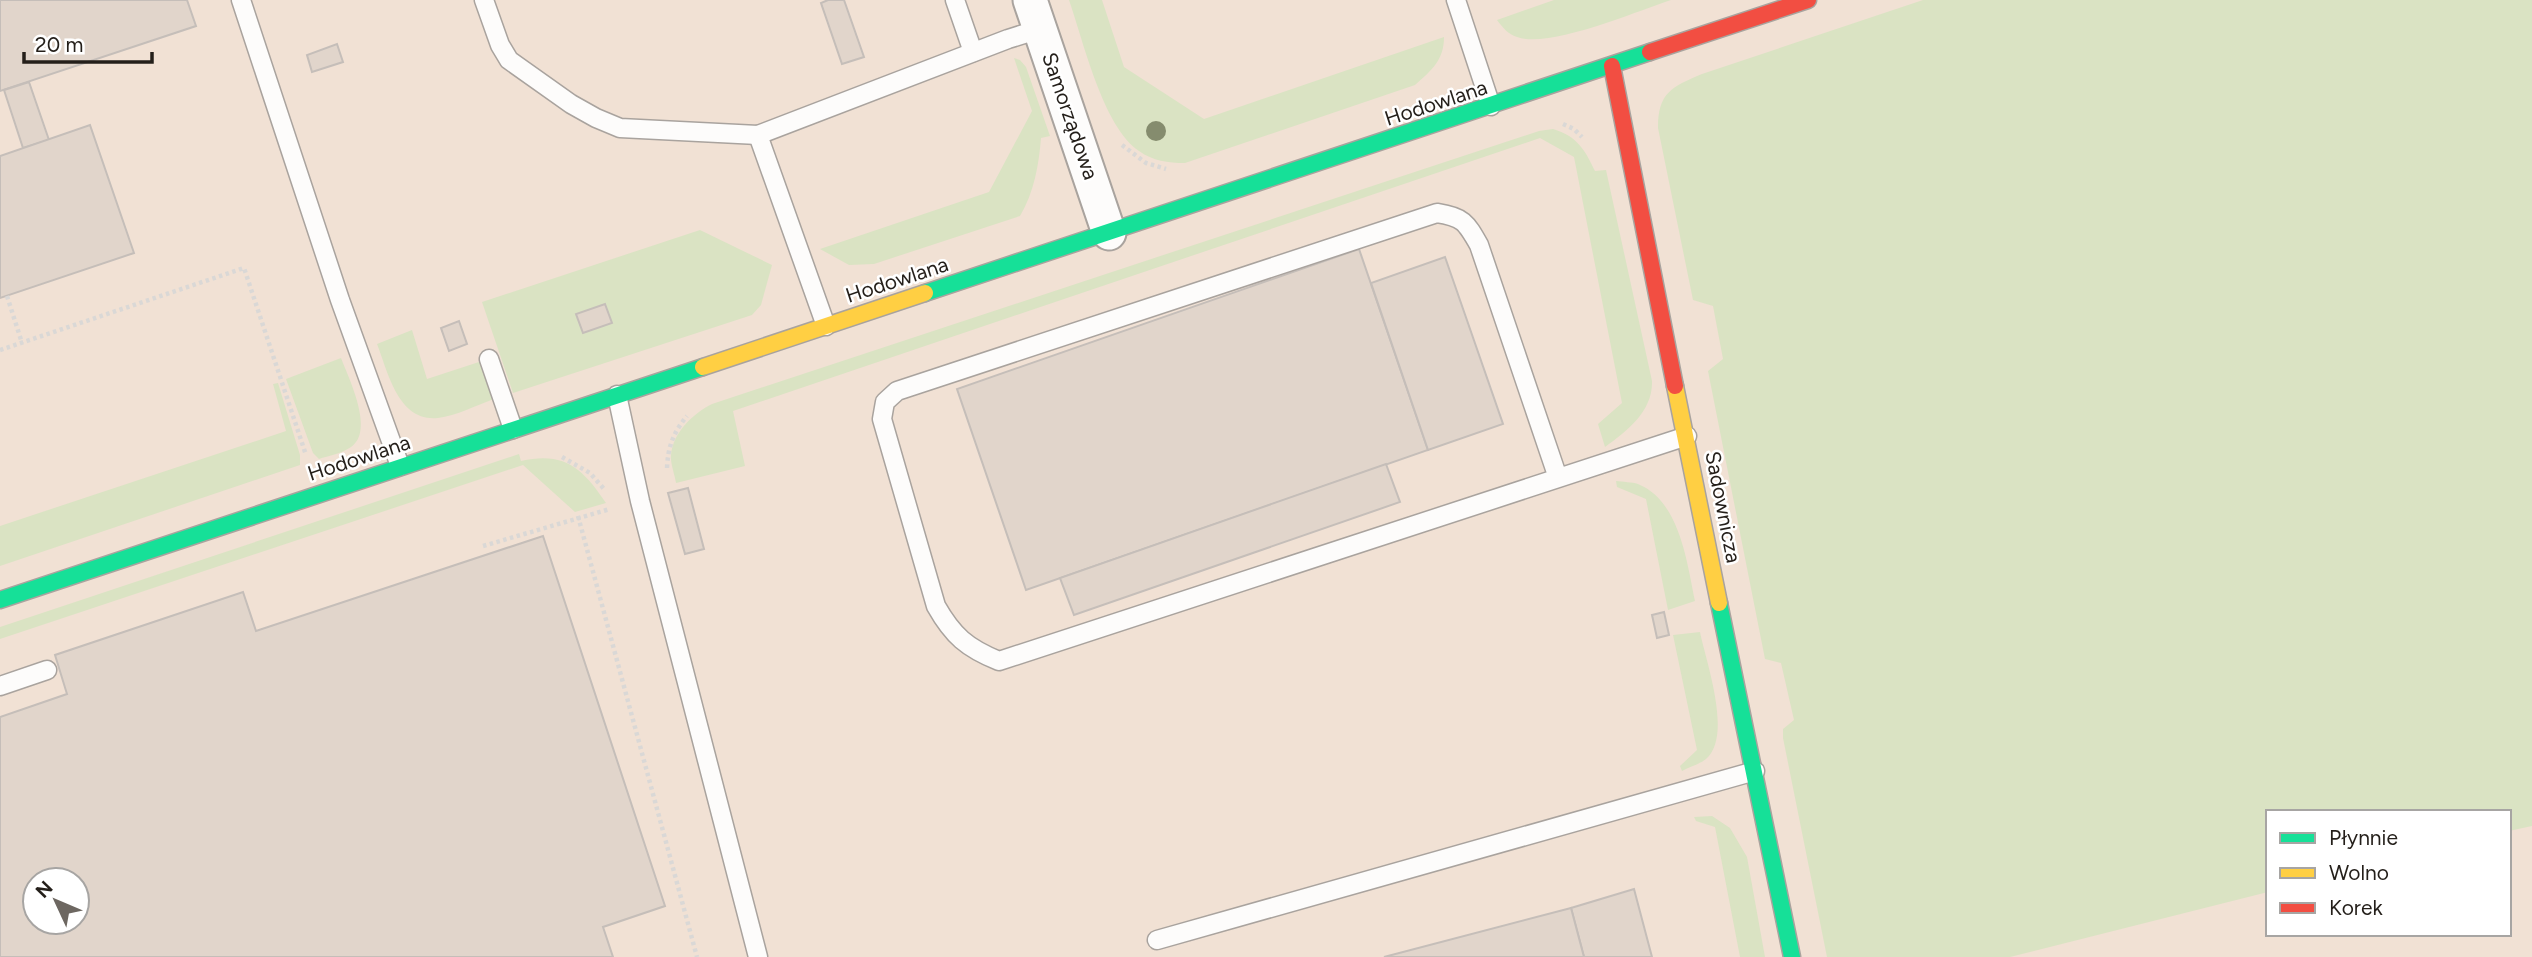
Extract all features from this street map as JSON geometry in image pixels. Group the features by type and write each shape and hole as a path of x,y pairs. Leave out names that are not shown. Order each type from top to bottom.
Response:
{"street":[{"name":"Hodowlana","path":"0,600 1808,0"},
{"name":"Samorządowa","path":"1035,15 1109,233"},
{"name":"Sadownicza","path":"1612,66 1652,275 1793,957"}],"lane":[{"path":"241,0 340,300 400,466"},
{"path":"484,0 500,46 509,60 571,104 596,117 620,128 758,135 973,52 1035,15"},
{"path":"954,0 973,52"},
{"path":"1456,0 1491,106"},
{"path":"758,135 826,326"},
{"path":"1558,478 1479,245 1470,229 1456,216 1437,213 897,391 886,402 882,419 936,606 946,625 960,640 999,661 1687,436"},
{"path":"489,359 513,429"},
{"path":"617,395 640,501 758,957"},
{"path":"0,685 47,670"},
{"path":"1157,940 1755,771"}],"path":[{"path":"1115,138 1130,153 1146,163 1171,170"},
{"path":"0,350 244,268 306,456"},
{"path":"6,296 23,343"},
{"path":"483,546 578,516 640,501"},
{"path":"578,516 697,957"}],"shaded area":[{"path":"0,0 2532,0 2532,957 0,957"}],"green space":[{"path":"1069,0 1102,0 1124,67 1204,119 1444,37 1442,52 1436,64 1415,85 1185,163 1167,162 1139,151 1115,123 1096,82"},
{"path":"1554,0 1671,0 1593,27 1550,38 1517,37 1497,20"},
{"path":"1923,0 2532,0 2532,826 2511,831 2511,810 2266,810 2266,893 2010,957 1827,957 1783,738 1783,729 1794,720 1781,663 1765,659 1708,371 1723,359 1713,306 1693,300 1658,128 1661,106 1669,92 1702,74"},
{"path":"1014,58 1026,67 1050,136 1041,138 1035,178 1020,216 874,264 849,265 820,249 989,192 1032,111"},
{"path":"1553,129 1579,145 1595,171 1606,170 1652,381 1648,402 1643,411 1630,427 1605,447 1598,424 1622,403 1574,157 1540,138 733,411 745,466 676,483 671,458 676,439 692,418 712,404 1539,131"},
{"path":"700,230 772,265 761,305 752,315 513,393 482,302"},
{"path":"412,330 427,379 482,361 494,399 445,417 424,417 413,412 397,393 377,344"},
{"path":"341,358 358,404 361,429 358,439 351,447 319,459 313,453 286,379"},
{"path":"278,383 300,455 300,465 0,566 0,526 286,431 273,384"},
{"path":"519,454 521,461 550,459 571,466 581,472 606,503 575,512 523,465 0,639 0,627"},
{"path":"1616,481 1638,484 1652,492 1664,504 1685,552 1695,601 1668,610 1646,499 1617,487"},
{"path":"1700,632 1712,679 1718,717 1717,734 1714,748 1706,759 1682,771 1680,766 1697,750 1673,635"},
{"path":"1712,816 1730,828 1747,857 1765,957 1740,957 1715,827 1696,821 1694,817"}],"building":[{"path":"0,0 187,0 196,26 0,91"},
{"path":"844,0 864,57 842,64 821,3"},
{"path":"337,44 343,62 312,72 307,55"},
{"path":"29,82 49,140 23,148 4,90"},
{"path":"90,125 134,253 0,298 0,156"},
{"path":"1359,249 1428,450 1026,590 957,389"},
{"path":"1445,257 1503,424 1428,450 1371,283"},
{"path":"605,304 612,323 583,333 576,314"},
{"path":"459,321 467,344 449,351 441,328"},
{"path":"1386,464 1400,502 1074,615 1060,578"},
{"path":"688,488 704,549 685,554 668,493"},
{"path":"543,536 665,906 603,927 613,957 0,957 0,717 67,694 55,655 243,592 256,631"},
{"path":"1664,612 1669,635 1657,638 1652,615"},
{"path":"1634,889 1652,957 1584,957 1571,908"},
{"path":"1571,908 1584,957 1384,957"}],"traffic: fast":[{"path":"925,293 1650,52"},
{"path":"0,600 703,367"},
{"path":"1719,603 1792,957"}],"traffic: slow":[{"path":"703,367 925,293"},
{"path":"1675,386 1719,603"}],"traffic: jam":[{"path":"1650,52 1808,0"},
{"path":"1612,66 1675,386"}]}
